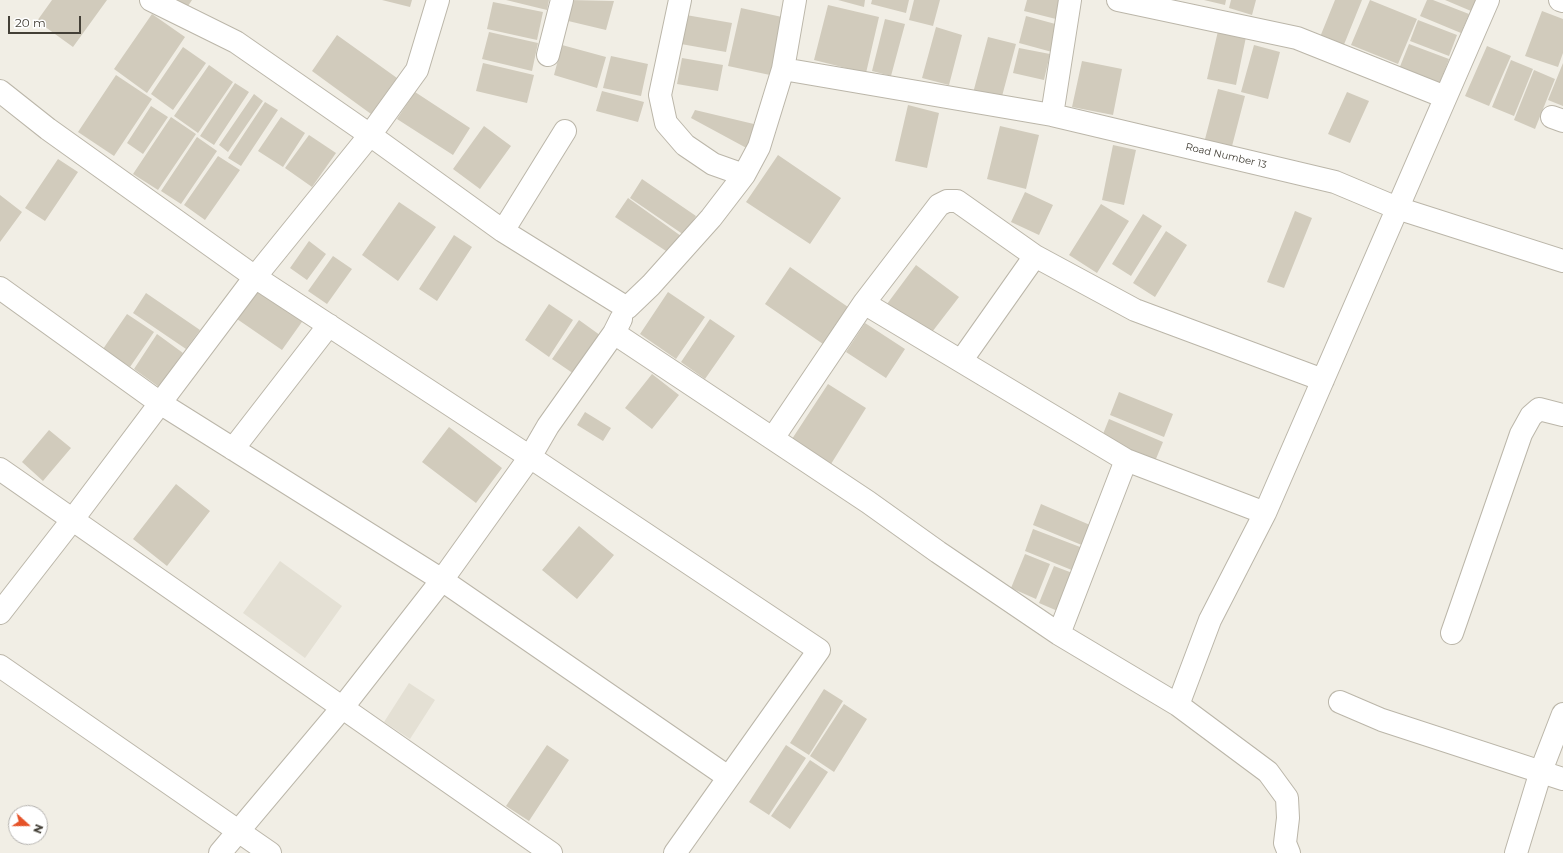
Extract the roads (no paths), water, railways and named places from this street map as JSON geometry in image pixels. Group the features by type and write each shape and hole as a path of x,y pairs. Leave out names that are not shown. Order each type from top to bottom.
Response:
{"street":[{"path":"151,0 236,42 370,135 503,231 627,308"},
{"path":"0,613 73,519 255,277 370,135 417,70 438,0"},
{"path":"548,55 562,0"},
{"path":"680,0 660,95 666,123 685,145 713,164 744,175"},
{"path":"1052,115 1070,0"},
{"path":"1118,0 1297,38 1445,97"},
{"path":"1178,705 1210,620 1265,513 1488,0"},
{"path":"220,853 342,708 442,580 530,457 548,426 614,333 627,308 651,285 711,218 744,175 759,147 783,69 788,1"},
{"name":"Road Number 13","path":"783,69 1052,115 1335,182 1397,208 1563,261"},
{"path":"0,91 48,129 255,277 530,457 819,650 675,853"},
{"path":"503,231 565,131"},
{"path":"773,438 864,303 939,206 947,201 957,201 1035,256 1135,310 1323,380"},
{"path":"961,361 1035,256"},
{"path":"0,288 160,404 442,580 728,778"},
{"path":"864,303 1126,460 1265,513"},
{"path":"232,449 329,325"},
{"path":"614,333 868,502 938,552 1059,634 1178,705 1268,772 1287,798 1288,818 1285,843 1289,853"},
{"path":"1452,633 1521,434 1531,416 1539,409 1563,415"},
{"path":"1059,634 1126,460"},
{"path":"0,469 551,853"},
{"path":"0,666 237,832 270,853"},
{"path":"1340,702 1382,720 1563,779"},
{"path":"1516,853 1541,771 1563,714"}]}
